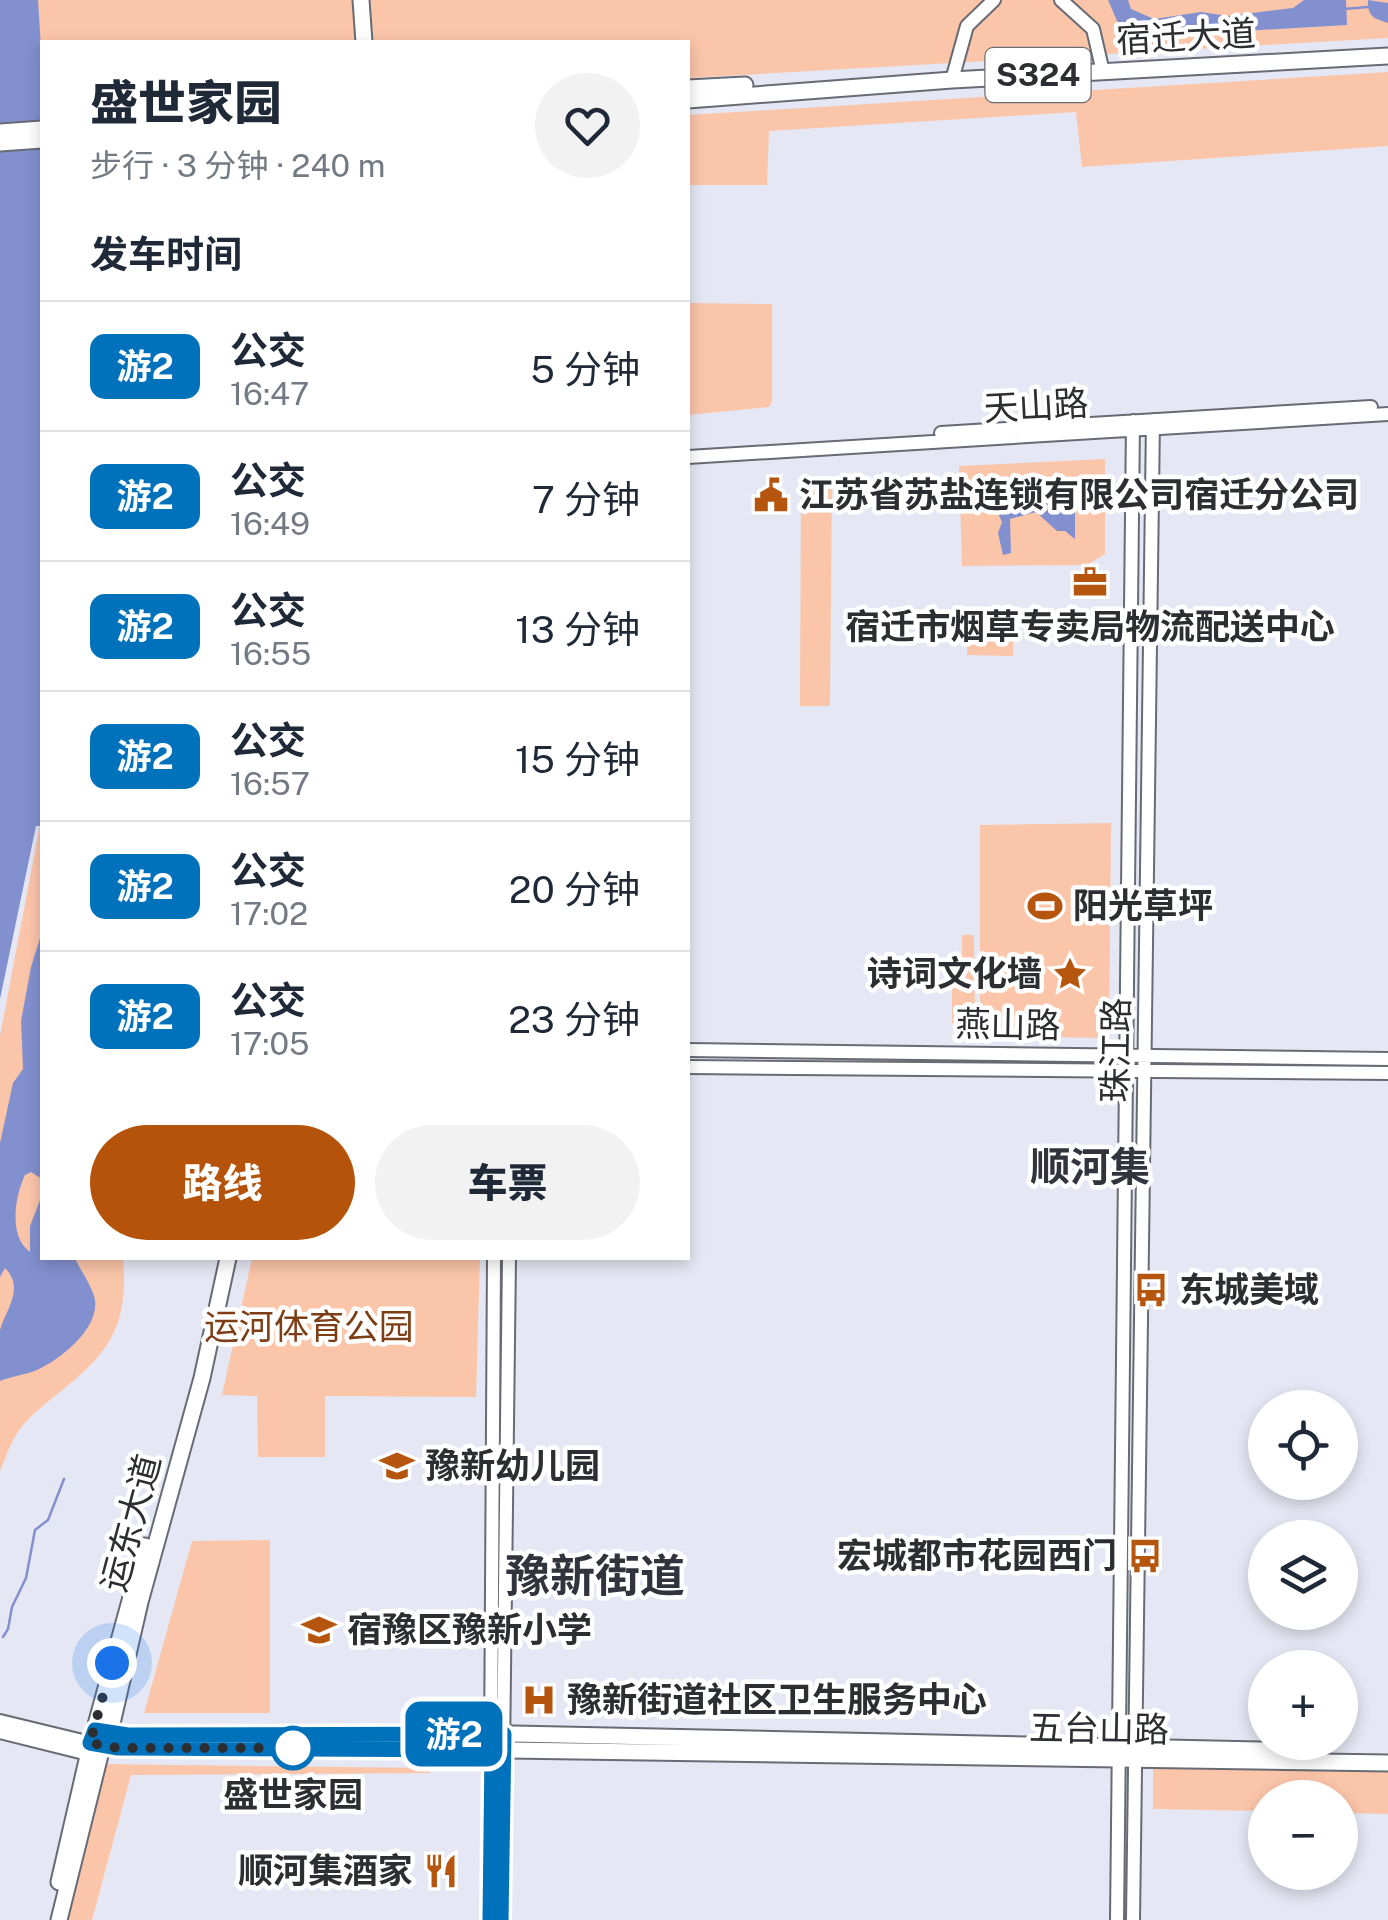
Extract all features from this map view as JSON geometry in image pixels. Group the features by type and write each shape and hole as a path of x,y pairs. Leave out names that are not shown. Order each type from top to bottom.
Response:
{"main road":[{"path":"352,0 355,40"},
{"path":"361,0 364,40"},
{"name":"宿迁大道","path":"1102,68 1388,47"},
{"name":"宿迁大道","path":"690,88 1388,56"},
{"name":"宿迁大道","path":"690,100 952,76"},
{"path":"0,132 40,129"},
{"path":"0,142 40,140"},
{"name":"运东大道","path":"50,1920 193,1376 220,1260"},
{"name":"运东大道","path":"59,1920 97,1741 202,1378 228,1260"},
{"name":"五台山路","path":"97,1741 498,1742 1127,1753 1388,1762"},
{"name":"五台山路","path":"1127,1753 1388,1752"}],"street":[{"path":"952,76 967,26 994,0"},
{"path":"1062,0 1093,29 1102,68"},
{"name":"天山路","path":"1153,425 1388,406"},
{"name":"天山路","path":"690,448 1388,414"},
{"name":"珠江路","path":"1117,1920 1127,1753 1146,1056 1153,425"},
{"name":"天山路","path":"690,457 1133,426"},
{"name":"珠江路","path":"1133,426 1126,1056 1127,1753 1133,1920"},
{"name":"燕山路","path":"690,1050 1388,1059"},
{"name":"燕山路","path":"690,1067 1388,1072"},
{"path":"494,1260 501,1920"},
{"path":"490,1920 498,1742 508,1260"},
{"path":"0,1721 97,1741"},
{"path":"0,1732 97,1741"}],"green space":[{"path":"0,0 1388,0 1388,38 690,78 690,40 40,40 40,110"},
{"path":"1388,72 1388,146 1082,167 1076,112 769,131 767,185 690,185 690,115"},
{"path":"690,303 772,304 769,407 690,415"},
{"path":"1105,459 1105,554 1087,565 962,566 959,466"},
{"path":"801,478 832,478 830,706 800,706"},
{"path":"968,614 1013,614 1013,656 967,655"},
{"path":"1111,823 1109,1031 1101,1038 980,1036 980,825"},
{"path":"40,825 40,1260 123,1260 124,1283 118,1322 111,1338 89,1367 24,1424 0,1471 0,1036"},
{"path":"962,935 974,935 975,1023 952,1023 952,984 962,984"},
{"name":"运河体育公园","path":"252,1260 480,1260 476,1397 325,1396 325,1457 258,1457 257,1396 222,1395"},
{"path":"270,1540 270,1713 144,1713 192,1541"},
{"path":"98,1764 430,1768 430,1773 131,1775 92,1920 58,1920"},
{"path":"1153,1767 1388,1767 1388,1814 1358,1813 1358,1780 1248,1780 1248,1811 1153,1809"}],"water":[{"path":"0,0 38,0 40,826 36,826 0,999"},
{"path":"1108,0 1128,0 1131,9 1154,19 1201,12 1228,16 1293,8 1304,0 1346,0 1347,25 1140,37 1121,30"},
{"path":"1368,0 1388,3 1388,23 1372,16"},
{"path":"1025,495 1075,503 1075,539 1065,531 1057,531 1036,512 1010,519 1011,553 1003,555 998,533 1002,522 992,500"},
{"path":"40,938 40,1178 31,1172 25,1175 16,1204 16,1226 30,1252 30,1226 40,1200 40,1260 76,1260 94,1294 95,1311 85,1332 57,1359 37,1370 0,1381 0,1330 14,1283 5,1268 0,1277 0,1143 13,1083 23,1069 21,1021"}],"waterway":[{"path":"1344,9 1368,7"},
{"path":"3,1637 26,1578 35,1530 48,1520 64,1479"}],"bus line":[{"name":"游2","path":"490,1920 492,1750 118,1748 90,1743 95,1730 128,1735 504,1734 501,1920"}],"place":[{"name":"江苏省苏盐连锁有限公司宿迁分公司","path":"771,495"},
{"name":"宿迁市烟草专卖局物流配送中心","path":"1090,582"},
{"name":"阳光草坪","path":"1045,906"},
{"name":"诗词文化墙","path":"1070,974"},
{"name":"东城美域","path":"1151,1290"},
{"name":"豫新幼儿园","path":"397,1466"},
{"name":"宏城都市花园西门","path":"1145,1556"},
{"name":"宿豫区豫新小学","path":"319,1630"},
{"name":"豫新街道社区卫生服务中心","path":"539,1700"},
{"name":"盛世家园","path":"293,1748"},
{"name":"顺河集酒家","path":"441,1871"}],"district":[{"name":"顺河集","path":"1090,1167"},
{"name":"豫新街道","path":"595,1576"}],"route":[{"path":"112,1663 90,1743 118,1748 293,1748"}]}
